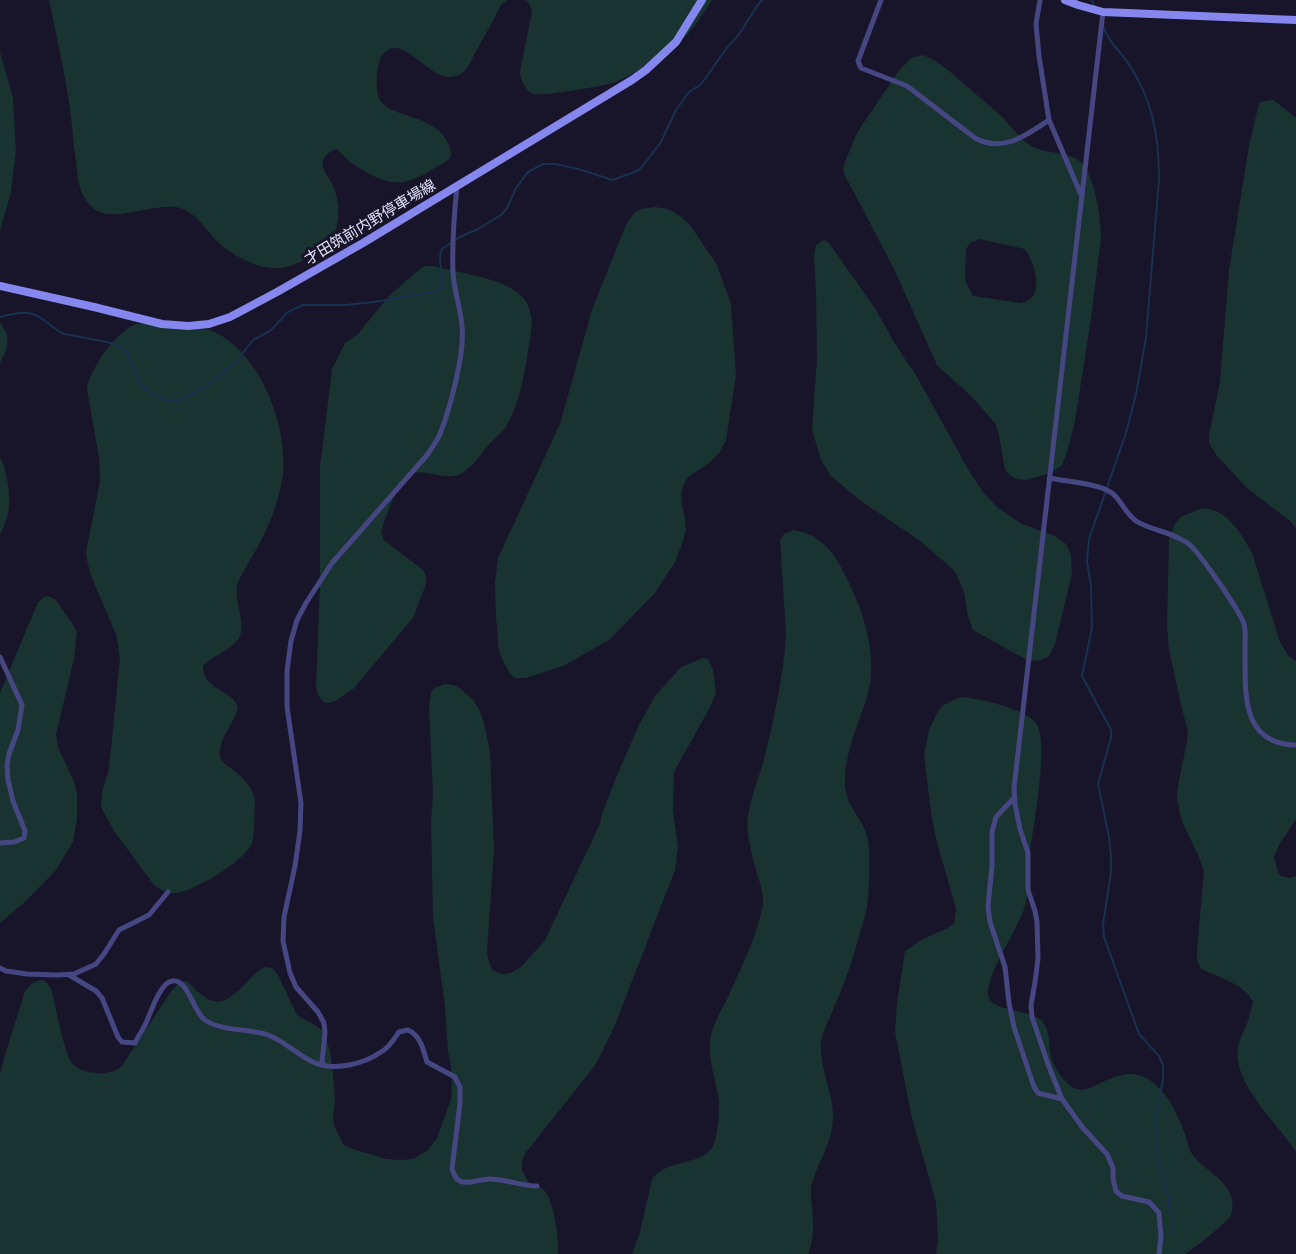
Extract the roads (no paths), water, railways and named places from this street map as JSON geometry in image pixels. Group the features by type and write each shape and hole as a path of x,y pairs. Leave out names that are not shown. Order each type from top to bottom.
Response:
{"main road":[{"name":"才田筑前内野停車場線","path":"0,286 162,324 188,326 209,324 230,317 363,243 646,70 676,42 702,0"},
{"path":"1065,0 1103,12 1296,20"}],"street":[{"path":"881,0 858,61 861,68 907,86 983,142 1013,142 1025,137 1049,120"},
{"path":"1040,0 1036,24 1049,120 1083,199"},
{"path":"1103,12 1014,788 1020,829 1028,853 1028,890 1037,922 1038,959 1030,1005 1032,1017 1062,1099 1083,1128 1107,1154 1113,1168 1116,1191 1122,1196 1149,1202 1159,1213 1161,1237 1159,1254"},
{"path":"324,1065 322,1062 324,1023 318,1012 297,987 290,973 283,941 284,918 300,831 301,803 287,707 287,671 291,641 297,620 332,563 428,454 439,436 449,405 463,338 453,273 453,232 457,186"},
{"path":"1050,478 1099,487 1112,494 1135,520 1180,538 1191,545 1238,610 1244,624 1246,702 1250,716 1258,730 1268,738 1279,743 1296,745"},
{"path":"0,657 21,705 18,730 7,765 13,801 25,831 24,838 14,842 0,843"},
{"path":"1015,796 996,817 992,832 992,866 988,906 990,922 1005,967 1014,1027 1034,1087 1038,1093 1062,1099"},
{"path":"0,968 27,974 74,974 96,964 119,930 149,915 168,892"},
{"path":"69,975 96,991 102,998 122,1042 135,1043 158,995 166,983 174,980 185,987 198,1015 206,1021 215,1026 266,1034 282,1041 314,1062 330,1067 353,1064 383,1052 399,1032 408,1029 419,1039 427,1062 455,1077 460,1087 452,1169 455,1176 466,1182 503,1180 526,1186 537,1186"}],"waterway":[{"path":"0,317 30,313 64,334 119,346 127,352 141,385 165,400 176,401 199,391 236,362 253,340 270,331 288,312 303,305 374,302 442,289 440,256 442,249 501,215 528,172 543,164 556,164 578,169 613,180 637,171 661,142 676,110 689,92 700,85 762,0"},
{"path":"1092,0 1095,7"},
{"path":"1103,26 1110,40 1135,74 1148,102 1158,147 1159,179 1146,338 1136,394 1126,433 1089,539 1087,561 1091,587 1092,628 1082,676 1111,730 1111,738 1098,784 1111,856 1111,872 1103,925 1104,937 1139,1034 1159,1056 1163,1065 1163,1080 1155,1120 1157,1152 1167,1192 1173,1235"}]}
